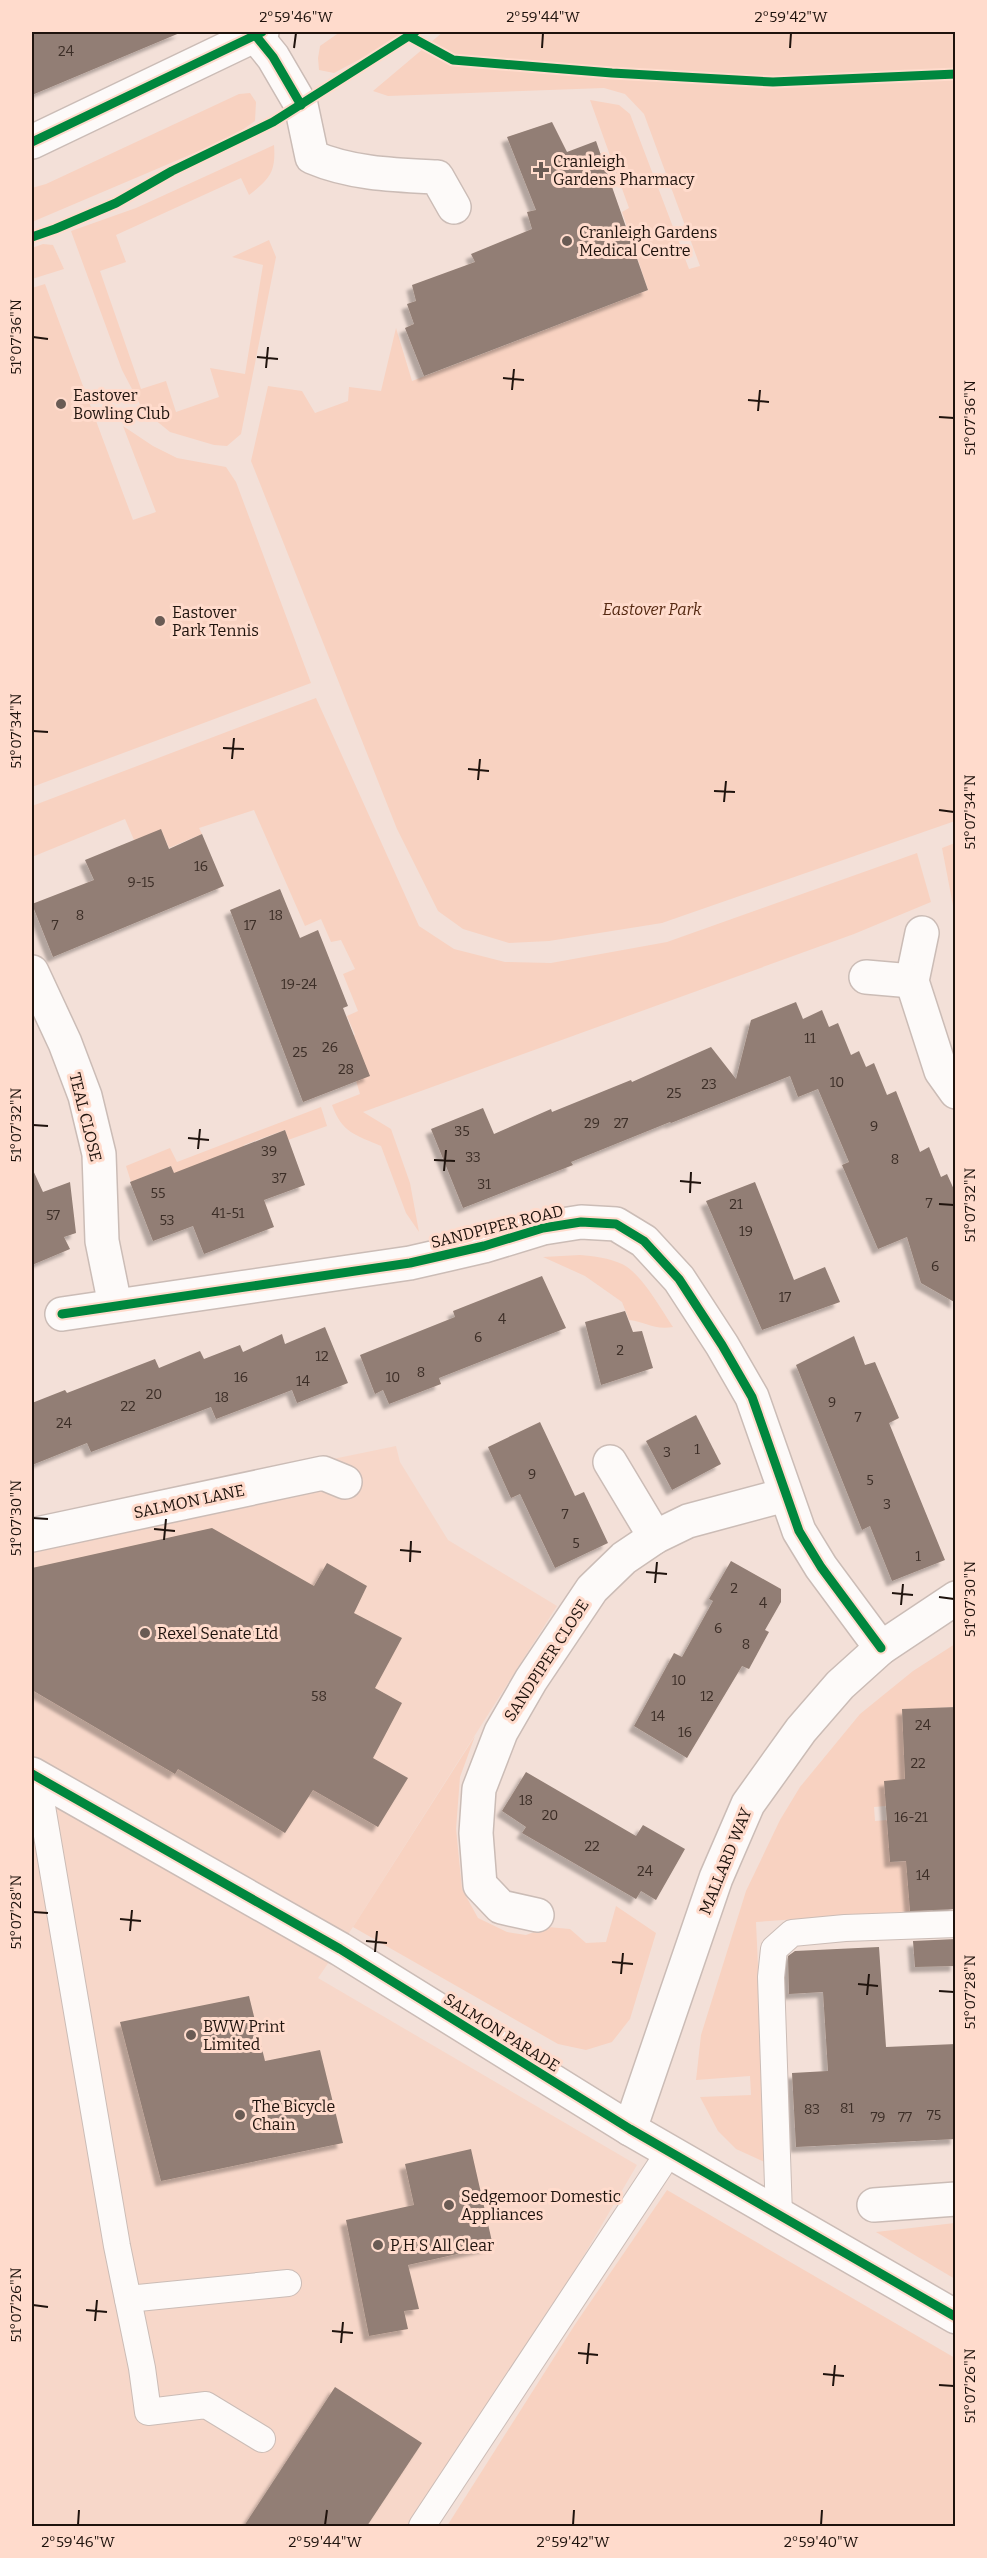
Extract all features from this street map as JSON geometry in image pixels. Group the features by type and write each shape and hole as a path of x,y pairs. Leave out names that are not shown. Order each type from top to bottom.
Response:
{"street":[{"path":"32,142 259,34 301,105 312,157 335,167 374,174 437,177 454,207"},
{"path":"922,933 912,981 942,1071 956,1092"},
{"name":"TEAL CLOSE","path":"32,972 65,1043 99,1154 102,1242 115,1305"},
{"path":"866,977 912,981"},
{"name":"SANDPIPER ROAD","path":"62,1314 410,1263 484,1246 543,1228 581,1222 616,1224 644,1241 679,1279 722,1345 752,1397 799,1531 821,1567 881,1648"},
{"path":"610,1462 655,1537"},
{"name":"SALMON LANE","path":"32,1535 323,1473 345,1482"},
{"name":"SANDPIPER CLOSE","path":"537,1915 501,1907 480,1885 476,1833 479,1789 501,1732 531,1680 592,1589 624,1558 655,1537 698,1518 785,1495"},
{"name":"MALLARD WAY","path":"630,2129 716,1878 748,1804 801,1730 840,1685 881,1648 956,1598"},
{"name":"SALMON PARADE","path":"34,1776 340,1949 630,2129 956,2317"},
{"path":"874,2205 956,2199"}],"lane":[{"path":"34,1776 142,2368 148,2412 206,2405 262,2439"},
{"path":"779,2215 771,1977 774,1949 792,1933 845,1928 956,1924"},
{"path":"422,2526 670,2151"},
{"path":"128,2299 288,2283"}],"shaded area":[{"path":"396,1446 400,1462 448,1540 557,1606 353,1927 318,1978 637,2165 425,2526 32,2526 32,1521"}],"green space":[{"path":"340,32 404,32 385,46 334,73 319,70 320,46"},
{"name":"Eastover Park","path":"443,32 955,32 955,821 662,923 549,941 509,943 463,929 438,911 397,829 251,461 268,386 302,391 315,413 348,401 349,387 381,391 396,328 412,381 648,290 622,212 629,208 590,100 619,105 630,114 689,269 700,266 644,114 625,94 604,88 388,96 373,91"},
{"path":"250,93 256,102 255,121 232,137 32,222 32,188 46,184 239,94"},
{"path":"274,145 274,162 270,174 249,195 241,178 116,235 126,262 100,271 141,389 166,381 176,412 219,397 210,368 245,374 263,265 232,257 269,240 276,257 241,434 227,446 214,445 170,432 143,410 122,370 71,231 136,208"},
{"path":"43,244 53,245 64,269 32,279 32,248"},
{"name":"Eastover Park Tennis","path":"45,284 133,520 156,512 123,426 153,446 177,458 226,467 236,482 311,683 32,787 32,288"},
{"path":"316,698 419,926 454,949 505,962 551,963 667,942 917,853 931,902 854,934 363,1112 391,1129 410,1183 419,1232 406,1213 381,1146 357,1136 345,1127 332,1105 360,1094 344,1041 355,1035 347,1016 358,1011 343,974 355,969 341,940 331,942 321,919 305,926 254,810 199,828 202,834 169,848 161,830 134,840 125,819 32,857 32,806"},
{"path":"956,843 955,916 942,848"},
{"path":"321,1107 327,1126 288,1140 285,1130 244,1145 250,1163 225,1159 209,1161 202,1164 179,1189 171,1166 131,1182 126,1166 170,1148 177,1162"},
{"path":"580,1255 612,1260 629,1269 650,1292 673,1327 655,1327 629,1320 622,1302 585,1276 543,1257"},
{"path":"955,1644 955,1707 902,1710 906,1779 886,1806 874,1807 875,1821 887,1820 891,1862 907,1861 955,1908 756,1922 767,2163 736,2149 718,2131 700,2097 751,2095 750,2076 696,2080 701,2035 746,1891 780,1820 800,1787 860,1714 913,1671"},
{"path":"475,1736 460,1777 456,1829 462,1889 478,1918 507,1932 526,1935 548,1927 570,1929 586,1943 606,1942 616,1906 656,1933 630,2019 612,2042 586,2050 558,2044 353,1927"},
{"path":"667,2190 955,2358 955,2526 447,2526 576,2323"},
{"path":"955,2223 955,2279 876,2232"}],"building":[{"path":"32,32 182,32 32,95"},
{"name":"Cranleigh Gardens Medical Centre","path":"552,122 567,152 596,141 648,290 424,376 405,328 414,324 407,304 416,301 412,285 475,262 471,254 532,229 527,212 536,210 507,137"},
{"path":"161,829 169,849 202,834 224,886 53,957 32,904 94,880 85,860"},
{"path":"280,889 300,938 318,930 348,1006 343,1008 370,1076 303,1102 230,910"},
{"path":"796,1002 803,1019 822,1010 829,1027 838,1023 851,1055 859,1051 866,1067 874,1063 887,1095 896,1091 920,1152 929,1147 941,1177 947,1174 956,1194 956,1303 921,1283 907,1237 878,1249 842,1165 849,1162 818,1089 798,1097 790,1076 670,1122 571,1162 573,1165 463,1208 431,1129 483,1108 494,1134 551,1109 552,1112 631,1080 632,1082 711,1047 736,1079 751,1020"},
{"path":"285,1130 305,1185 264,1200 274,1227 204,1254 193,1226 153,1241 130,1182 171,1166 174,1173"},
{"path":"32,1168 43,1192 70,1182 76,1233 64,1237 70,1249 32,1265"},
{"path":"755,1182 794,1280 825,1267 840,1302 762,1330 706,1201"},
{"path":"542,1276 566,1328 439,1378 441,1384 389,1404 383,1390 375,1394 360,1355 455,1317 453,1311"},
{"path":"625,1311 633,1332 642,1331 653,1368 601,1385 585,1322"},
{"path":"325,1327 348,1383 297,1403 292,1390 216,1419 211,1407 91,1452 87,1443 32,1465 32,1403 65,1390 67,1393 155,1359 159,1368 200,1351 204,1359 240,1345 243,1352 282,1334 285,1344"},
{"path":"854,1336 865,1365 875,1362 899,1418 889,1423 945,1560 892,1581 870,1526 862,1530 796,1365"},
{"path":"696,1415 721,1464 672,1490 646,1441"},
{"path":"540,1422 575,1496 584,1492 608,1543 555,1568 520,1494 511,1498 488,1447"},
{"path":"212,1528 314,1586 327,1563 367,1586 354,1613 402,1638 375,1688 402,1703 373,1758 408,1778 378,1827 313,1790 285,1833 178,1769 175,1774 32,1690 32,1568"},
{"path":"731,1561 781,1589 781,1602 765,1630 769,1632 749,1669 742,1666 687,1758 634,1726 674,1653 682,1657 713,1601 709,1599"},
{"path":"956,1707 956,1909 910,1911 906,1861 890,1862 884,1781 905,1779 902,1709"},
{"path":"526,1772 636,1836 643,1825 685,1849 656,1900 641,1891 636,1899 522,1833 526,1827 502,1811"},
{"path":"956,1939 956,1966 915,1967 913,1941"},
{"path":"879,1947 886,2047 956,2044 956,2139 796,2147 792,2073 828,2071 823,1992 789,1994 788,1956 795,1951"},
{"name":"The Bicycle Chain","path":"249,1996 265,2061 320,2050 343,2143 161,2181 120,2022"},
{"path":"471,2149 493,2246 408,2265 419,2309 404,2311 408,2329 369,2336 346,2220 414,2205 405,2164"},
{"path":"335,2387 422,2443 367,2526 244,2526"}],"cycle path":[{"path":"32,142 262,32"},
{"path":"32,237 116,203 172,171 273,122 415,32"},
{"path":"256,36 273,57 301,105"},
{"path":"409,36 453,60 612,73 773,82 956,74"},
{"path":"62,1314 410,1263 484,1246 543,1228 581,1222 616,1224 644,1241 679,1279 722,1345 752,1397 799,1531 821,1567 881,1648"},
{"path":"32,1774 340,1949 630,2129 956,2317"}],"place":[{"name":"Cranleigh Gardens Pharmacy","path":"541,170"},
{"name":"Cranleigh Gardens Medical Centre","path":"567,241"},
{"name":"Eastover Bowling Club","path":"61,404"},
{"name":"Eastover Park Tennis","path":"160,621"},
{"name":"Rexel Senate Ltd","path":"145,1633"},
{"name":"BWW Print Limited","path":"191,2035"},
{"name":"The Bicycle Chain","path":"240,2115"},
{"name":"Sedgemoor Domestic Appliances","path":"449,2205"},
{"name":"P H S All Clear","path":"378,2245"}]}
